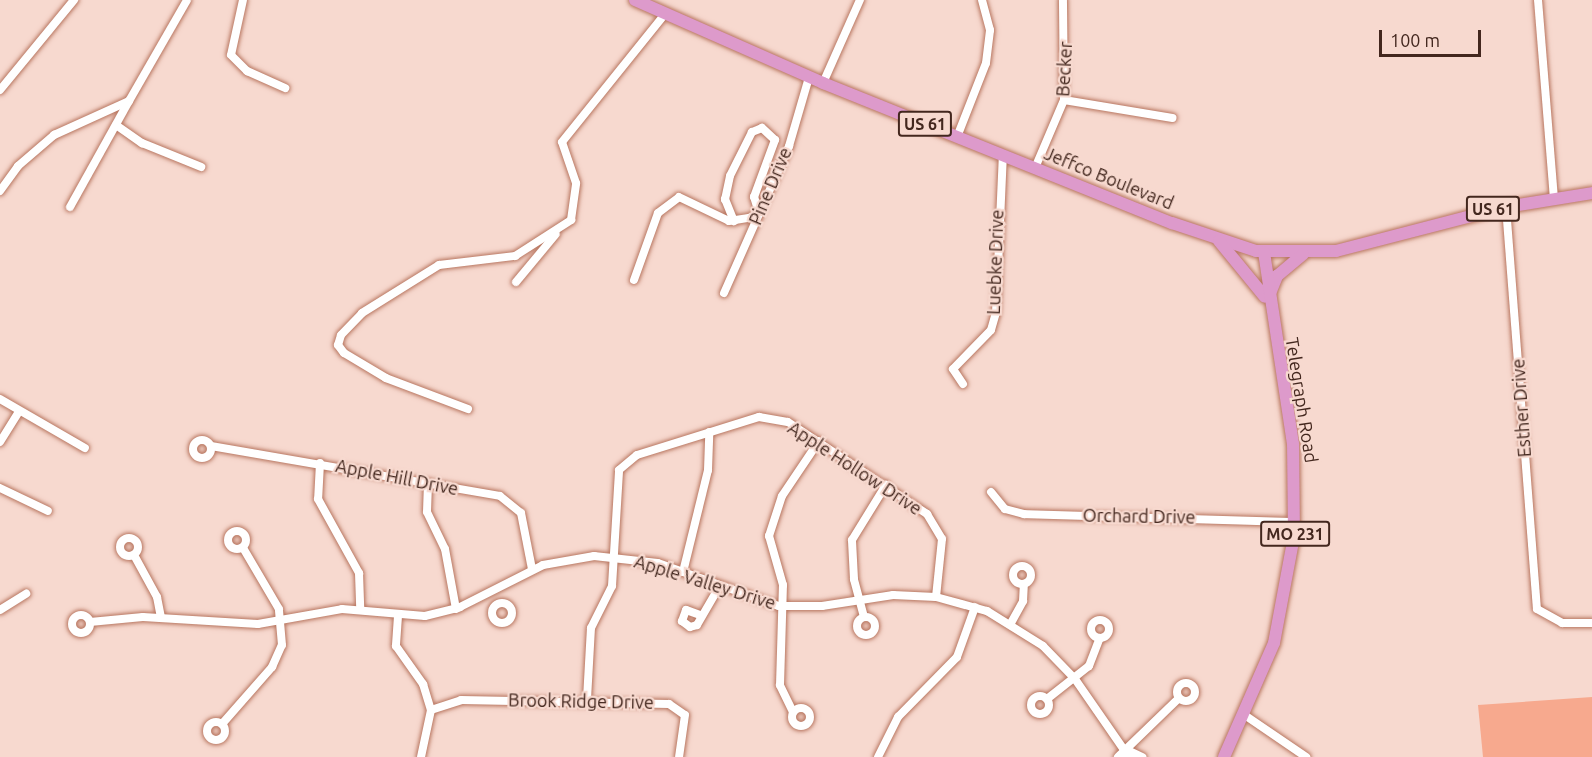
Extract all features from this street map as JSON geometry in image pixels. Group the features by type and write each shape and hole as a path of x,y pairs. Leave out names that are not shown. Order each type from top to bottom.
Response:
{"main road":[{"name":"Jeffco Boulevard","path":"642,2 664,15 808,77 957,137 1218,241 1264,252 1303,254 1344,249 1506,207 1592,193"},
{"path":"1218,241 1267,300 1277,276 1303,254"},
{"name":"Telegraph Road","path":"1224,757 1246,716 1282,614 1295,522 1291,426 1267,300 1264,252"}],"street":[{"path":"0,90 74,0"},
{"path":"70,207 187,0"},
{"path":"243,0 231,55 247,71 285,88"},
{"path":"823,83 860,0"},
{"path":"957,137 986,63 990,30 982,0"},
{"name":"Becker","path":"1035,168 1064,100 1063,0"},
{"path":"1539,0 1554,198"},
{"path":"516,282 576,209 576,183 562,142 664,15"},
{"name":"Pine Drive","path":"724,293 789,146 808,77"},
{"path":"1064,100 1173,118"},
{"path":"0,191 18,166 54,135 129,101"},
{"path":"116,125 142,142 201,167"},
{"path":"634,280 658,213 679,197 734,220 759,213 754,197 775,140 762,128 752,132 730,176 725,199 734,220"},
{"name":"Luebke Drive","path":"963,384 953,369 991,330 996,313 1003,155"},
{"name":"Esther Drive","path":"1506,207 1537,609 1562,624 1592,623"},
{"path":"468,409 386,378 344,353 338,345 341,335 362,313 439,265 515,255 557,234"},
{"path":"0,399 85,448"},
{"path":"0,442 19,411"},
{"name":"Apple Hollow Drive","path":"587,699 589,634 610,596 619,470 637,455 759,417 778,418 819,441 927,514 939,530 942,570 936,597"},
{"path":"683,572 711,452 710,432"},
{"path":"793,712 780,685 779,606 783,585 769,536 774,513 819,441"},
{"name":"Apple Hill Drive","path":"211,446 320,463 500,496 512,503 521,513 532,569"},
{"path":"320,463 318,499 359,573 360,610"},
{"path":"428,483 427,512 445,549 456,609"},
{"path":"864,617 852,540 886,485"},
{"path":"0,488 48,511"},
{"name":"Orchard Drive","path":"991,492 1005,509 1024,514 1295,522"},
{"path":"222,724 279,657 282,620 243,548"},
{"path":"134,555 157,597 161,618"},
{"name":"Apple Valley Drive","path":"90,622 161,618 238,624 282,620 326,610 360,610 398,616 456,609 532,569 576,558 613,556 683,572 719,587 779,606 860,599 936,597 975,606 1011,623 1074,678 1127,752 1142,757"},
{"path":"1011,623 1024,584"},
{"path":"700,615 719,587"},
{"path":"490,591 497,604"},
{"path":"0,610 26,594"},
{"path":"878,757 898,717 957,657 975,606"},
{"path":"398,616 396,646 423,684 431,710 422,757"},
{"path":"1047,699 1093,660 1100,638"},
{"path":"1118,757 1127,752 1179,698"},
{"name":"Brook Ridge Drive","path":"431,710 461,700 587,699 676,706 685,715 679,757"},
{"path":"1246,716 1306,757"}],"shaded area":[{"path":"1592,697 1592,757 1483,757 1478,705"}]}
